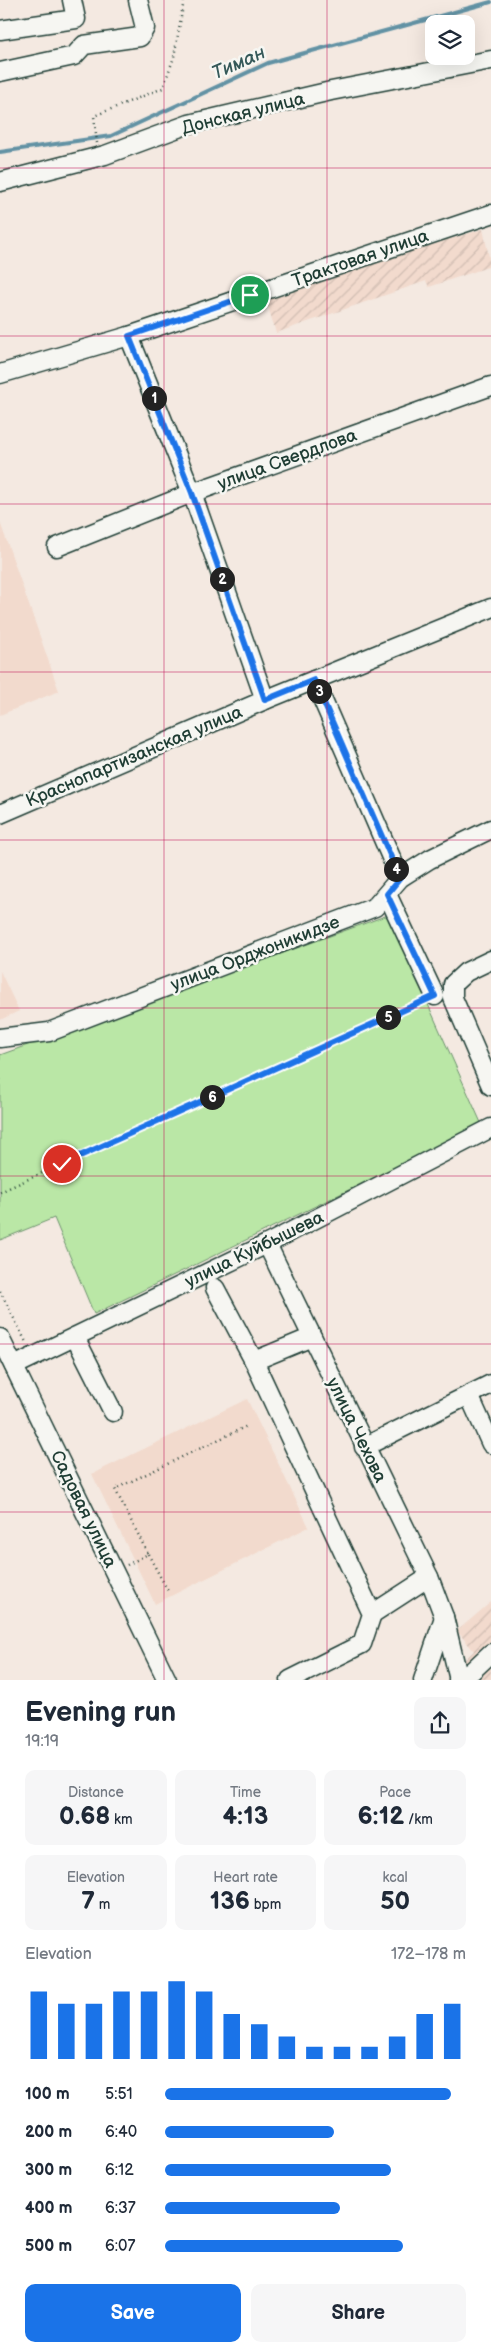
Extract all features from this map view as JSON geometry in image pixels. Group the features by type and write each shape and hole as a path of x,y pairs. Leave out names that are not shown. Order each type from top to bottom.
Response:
{"street":[{"path":"0,30 76,19 72,0"},
{"path":"0,72 74,56 84,45 140,37 145,28 138,0"},
{"name":"Донская улица","path":"0,182 105,154 189,124 331,91 491,60"},
{"name":"Трактовая улица","path":"0,374 129,336 491,214"},
{"path":"129,336 192,493 265,700"},
{"name":"улица Свердлова","path":"57,547 192,493 491,386"},
{"name":"Краснопартизанская улица","path":"0,814 265,700 491,608"},
{"path":"314,680 400,878"},
{"name":"улица Орджоникидзе","path":"0,1038 49,1032 375,907 400,878 430,859 491,829"},
{"path":"387,894 435,996"},
{"path":"491,960 466,972 453,984 452,998 491,1086"},
{"name":"улица Куйбышева","path":"14,1366 268,1244 491,1128"},
{"name":"улица Чехова","path":"268,1244 364,1447 429,1576 444,1616 459,1679"},
{"path":"215,1288 254,1361 372,1614"},
{"path":"254,1361 312,1336"},
{"path":"74,1337 113,1412"},
{"name":"Садовая улица","path":"0,1338 167,1680"},
{"path":"364,1447 491,1384"},
{"path":"469,1395 491,1444"},
{"path":"290,1680 362,1644 372,1614 429,1576"},
{"path":"423,1680 444,1616"},
{"path":"459,1679 472,1671 491,1653"}],"path":[{"path":"105,154 97,146 94,116 163,88 174,57 184,0"},
{"path":"0,1192 435,996"},
{"path":"0,1291 33,1357"},
{"path":"168,1591 115,1489 247,1426"},
{"path":"115,1572 148,1554"}],"shaded area":[{"path":"483,229 491,266 429,287 426,281 276,333 265,296"},
{"path":"0,522 59,691 0,715"},
{"path":"0,971 19,1011 0,1020"},
{"path":"247,1399 309,1527 155,1604 92,1474"},
{"path":"491,1602 491,1679 471,1679 458,1666 474,1651 457,1631"}],"green space":[{"path":"388,915 482,1125 94,1314 54,1218 0,1240 0,1055"}],"waterway":[{"name":"Тиман","path":"0,152 111,136 268,63 491,2"}],"route":[{"path":"62,1164 435,996 387,894 400,878 314,680 265,700 192,493 129,336 250,295"}]}
